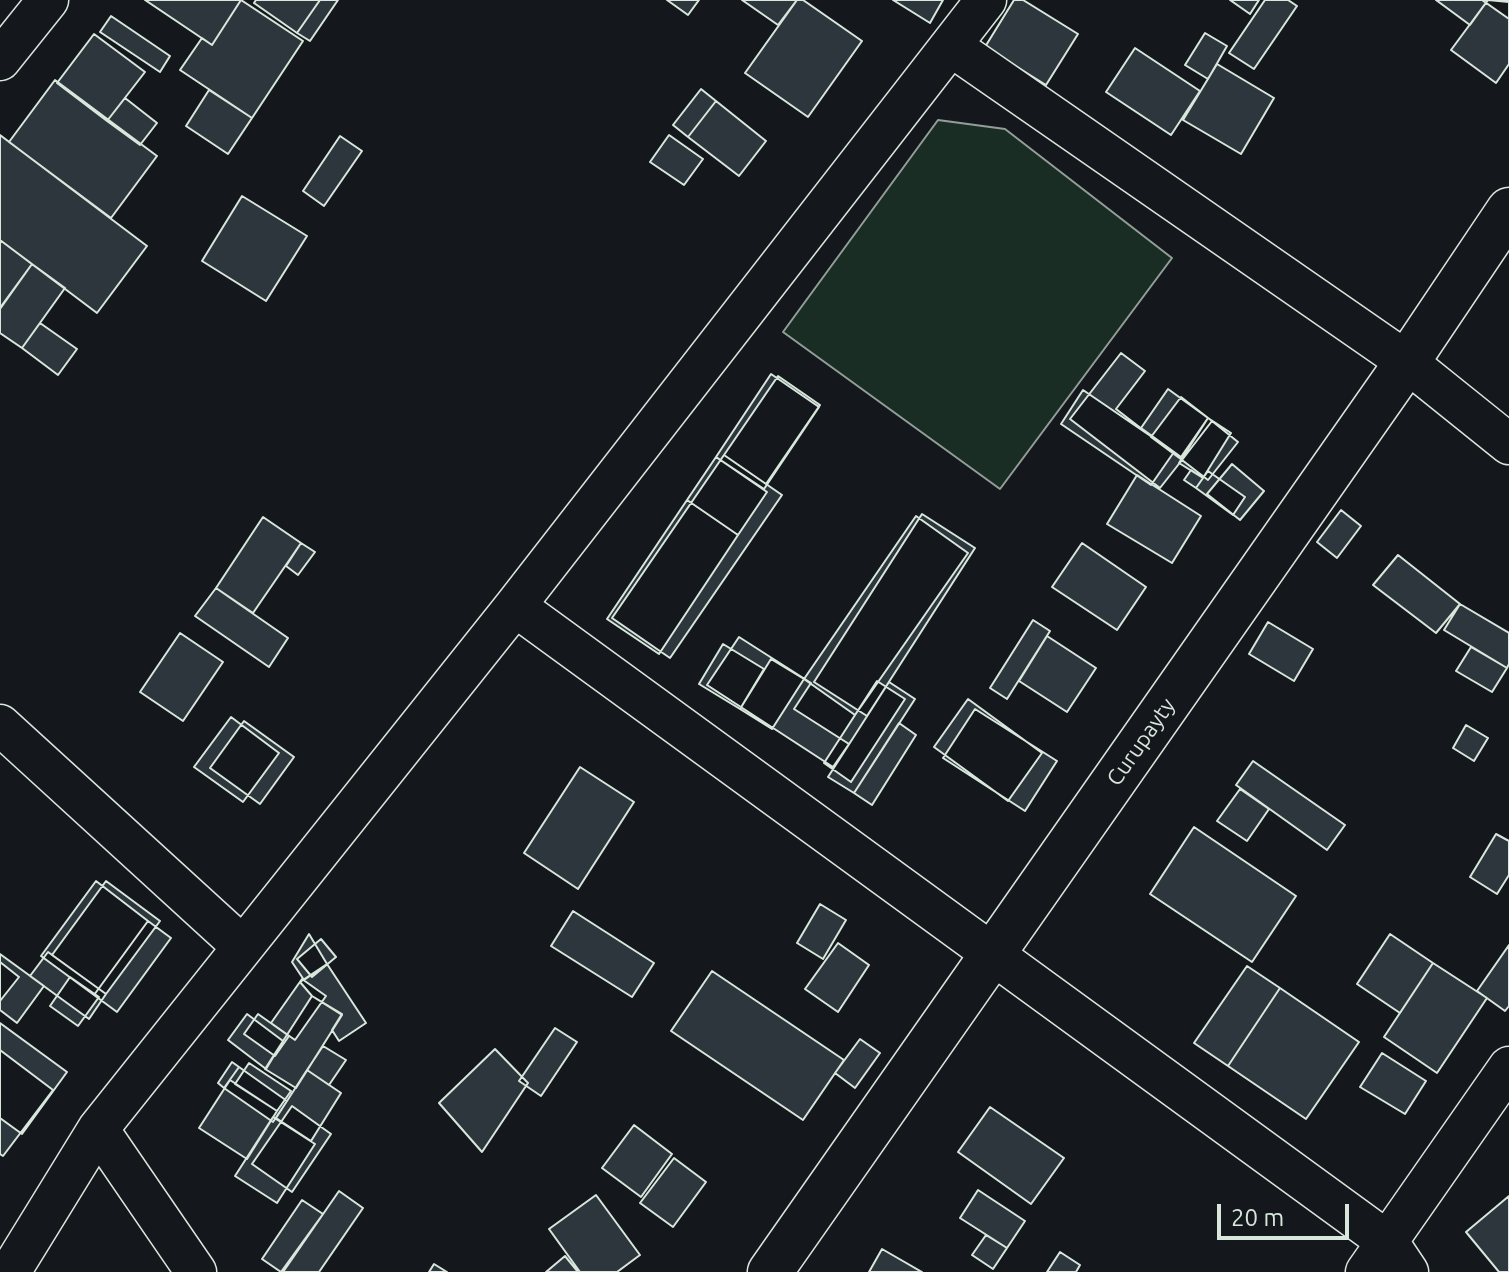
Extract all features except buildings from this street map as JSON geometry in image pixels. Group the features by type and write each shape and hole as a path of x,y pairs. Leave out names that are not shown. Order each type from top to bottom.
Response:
{"street":[{"path":"0,60 48,0"},
{"path":"10,1272 98,1129 515,606 986,0"},
{"path":"951,46 1407,362 1509,444"},
{"name":"Curupayty","path":"770,1272 1407,362 1509,210"},
{"path":"515,606 993,954 1387,1262 1509,1067"},
{"path":"0,725 242,946"},
{"path":"98,1129 196,1272"}],"green space":[{"path":"938,120 1005,129 1172,258 1000,489 783,332"}]}
